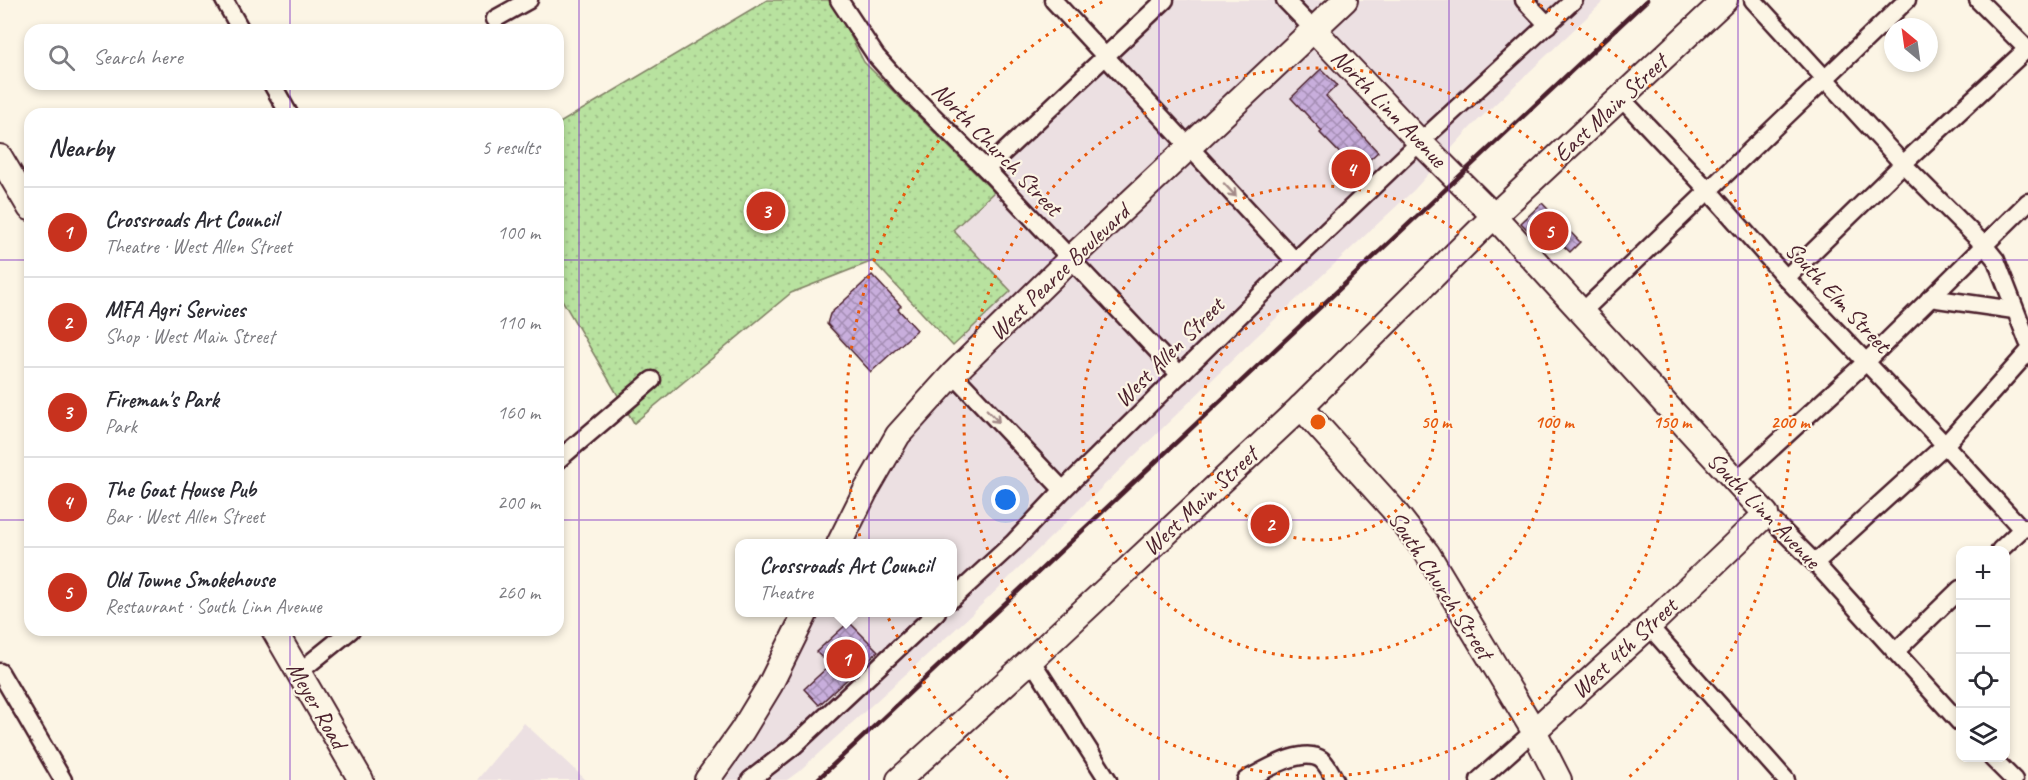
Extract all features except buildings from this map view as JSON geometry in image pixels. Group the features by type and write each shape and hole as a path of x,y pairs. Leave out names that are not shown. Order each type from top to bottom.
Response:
{"street":[{"path":"224,0 238,24"},
{"path":"495,19 529,0"},
{"name":"North Church Street","path":"839,0 876,56 900,83 986,169 1180,375"},
{"path":"1053,0 1295,261"},
{"path":"986,169 1165,0"},
{"name":"North Linn Avenue","path":"1286,0 1420,142 1494,216"},
{"name":"West Pearce Boulevard","path":"841,539 898,435 953,374 1070,259 1346,0"},
{"path":"1524,0 1548,25"},
{"name":"West Allen Street","path":"957,593 1012,543 1295,261 1574,0"},
{"name":"East Main Street","path":"1494,216 1725,0"},
{"path":"1753,0 1903,164 1984,245 1996,260 2028,342"},
{"path":"1582,311 1907,0"},
{"path":"1785,278 2027,48 1978,0"},
{"path":"275,90 286,108"},
{"name":"South Elm Street","path":"1621,98 1708,190 1785,278 2025,529"},
{"path":"0,157 24,198"},
{"path":"1735,482 1866,362 2028,202"},
{"name":"South Linn Avenue","path":"1494,216 1735,482 1815,564 1956,718"},
{"name":"West Main Street","path":"899,780 1031,660 1301,407 1494,216"},
{"path":"1930,298 2014,310"},
{"path":"1815,564 1945,445 2028,352"},
{"path":"953,374 1063,490"},
{"path":"564,455 652,380"},
{"name":"South Church Street","path":"1301,407 1392,508 1426,553 1534,731 1559,780"},
{"name":"West 4th Street","path":"1479,780 1649,626 1766,514"},
{"path":"2005,546 2025,529"},
{"path":"1896,651 1956,593"},
{"path":"707,780 742,731 770,685 804,617"},
{"path":"750,780 794,746 933,617"},
{"path":"1649,626 1786,780"},
{"name":"Meyer Road","path":"278,636 361,780"},
{"path":"299,672 344,636"},
{"path":"1031,660 1108,780"},
{"path":"0,672 63,780"},
{"path":"1246,780 1289,759 1306,754 1321,759 1335,780"},
{"path":"1996,762 2014,780"}],"shaded area":[{"path":"1167,0 1605,0 1471,127 1414,190 1257,336 971,615 798,772 787,780 707,780 804,617 957,617 957,539 841,539 865,492 975,353 896,273 991,174"},
{"path":"524,723 586,780 477,780"}],"green space":[{"path":"767,0 832,0 864,62 994,192 953,230 1011,291 953,346 873,261 791,293 634,423 564,303 564,120"}],"railway":[{"path":"817,780 1647,0"}],"place":[{"name":"The Goat House Pub","path":"1351,169"},
{"name":"Fireman's Park","path":"766,211"},
{"name":"Old Towne Smokehouse","path":"1549,231"},
{"name":"MFA Agri Services","path":"1270,524"},
{"name":"Crossroads Art Council","path":"846,659"}]}
